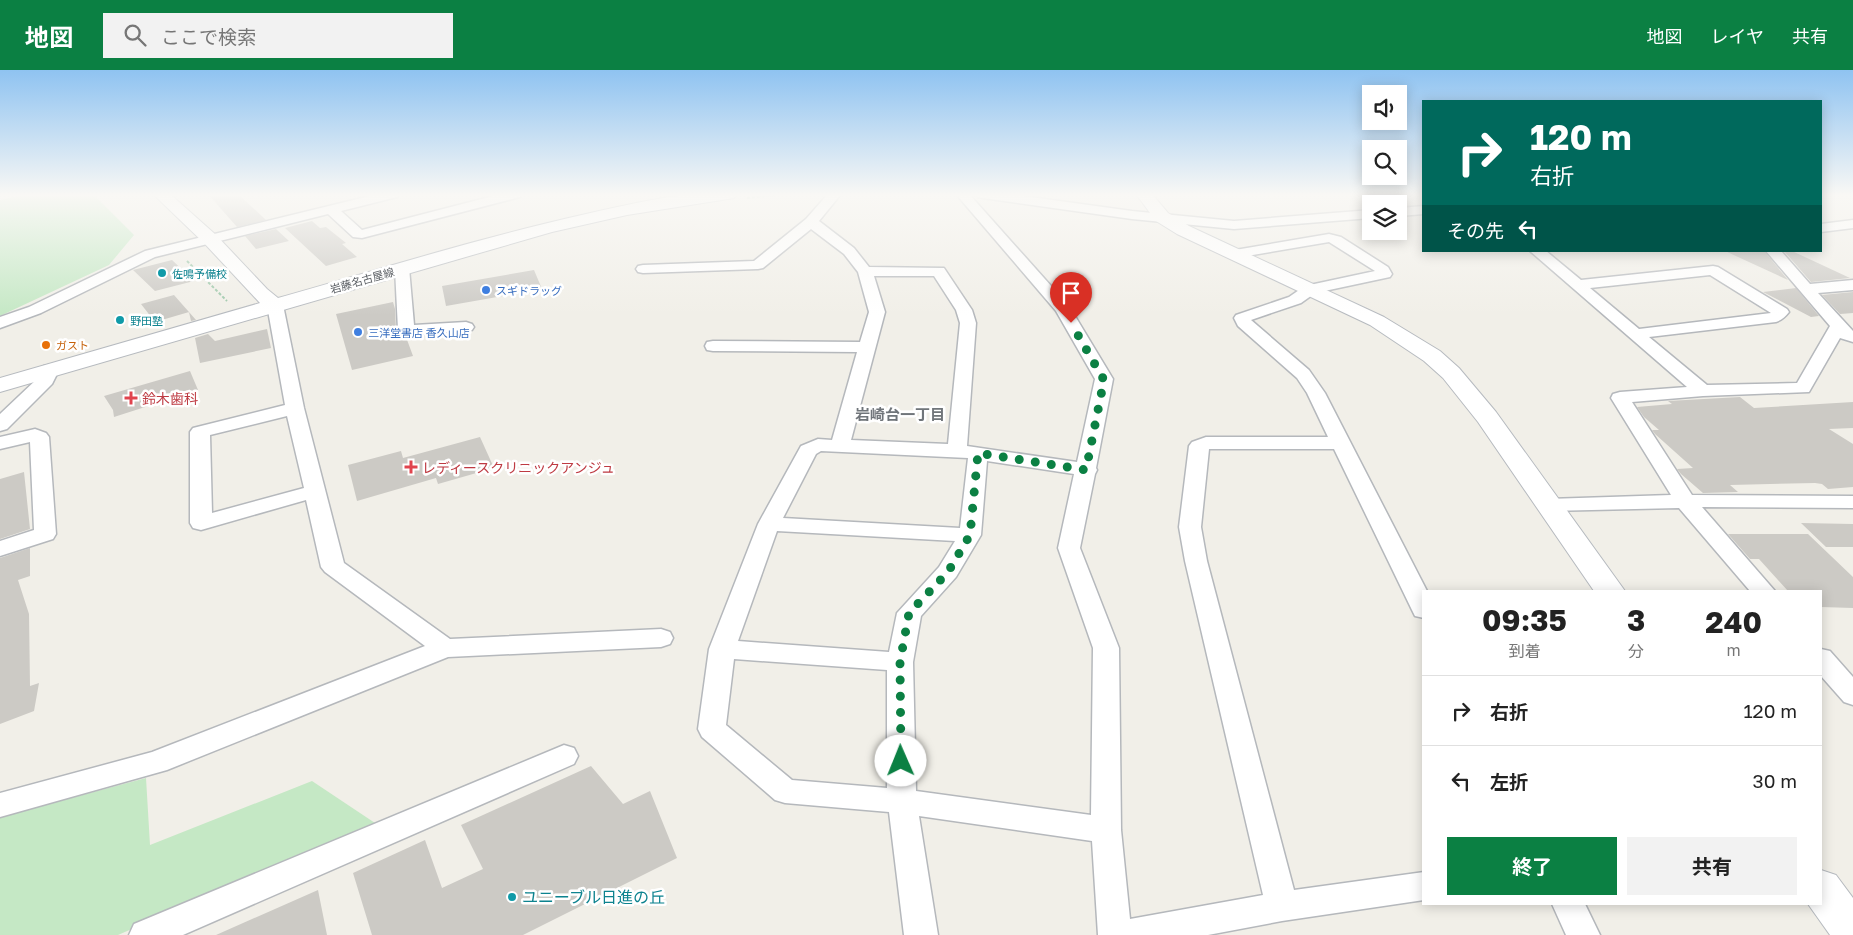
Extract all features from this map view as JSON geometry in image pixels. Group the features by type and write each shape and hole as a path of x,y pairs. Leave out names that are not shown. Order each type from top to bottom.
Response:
{"street":[{"path":"205,234 260,293 275,304 295,408 333,567 444,648"},
{"path":"0,323 36,310 150,254 229,234"},
{"name":"岩藤名古屋線","path":"0,385 275,304 525,234"},
{"path":"643,268 758,265 796,234"},
{"path":"828,234 849,250 865,272 877,312 840,446"},
{"path":"997,234 1063,309 1104,380 1069,548 1106,648 1106,830 1115,935"},
{"path":"1192,234 1393,330 1432,356 1451,374 1487,417 1609,590"},
{"path":"1235,254 1329,238 1336,240 1383,270 1384,274 1310,289 1295,300 1242,318 1244,323 1303,374 1316,394 1422,606"},
{"path":"1538,252 1702,392"},
{"path":"1774,252 1846,334 1853,338"},
{"path":"402,268 406,330 466,328"},
{"path":"1577,285 1713,270 1781,312 1776,317 1635,334"},
{"path":"865,272 939,271 964,310 968,323 957,450"},
{"path":"1807,288 1853,285"},
{"path":"1762,590 1685,501 1620,398 1702,392 1803,388 1839,325"},
{"path":"713,346 868,347"},
{"path":"0,425 46,380 50,370"},
{"path":"295,408 200,432 201,523 315,491"},
{"path":"0,444 35,435 39,437 45,534 0,549"},
{"path":"1282,906 1196,560 1190,527 1199,446 1206,443 1342,444"},
{"path":"1086,470 957,450 818,445 808,450 769,524 722,649 712,729 785,791 902,801 1106,830"},
{"path":"921,935 902,801 900,662 909,613 948,572 970,535 978,453"},
{"path":"1548,504 1685,501 1853,502"},
{"path":"769,524 970,535"},
{"path":"0,805 157,762 444,648 661,638"},
{"path":"722,649 900,662"},
{"path":"1822,659 1853,695"},
{"path":"146,935 564,756"},
{"path":"1128,935 1282,906 1422,886"},
{"path":"1822,889 1853,932"},
{"path":"1568,905 1583,935"}],"path":[{"path":"182,256 227,302"}],"green space":[{"path":"0,234 134,235 109,265 0,316"},
{"path":"146,778 150,845 312,781 375,823 118,935 0,935 0,817"}],"building":[{"path":"282,234 289,241 256,249 245,236"},
{"path":"292,234 335,234 346,243 342,244 357,257 326,266"},
{"path":"1727,252 1765,252 1788,280"},
{"path":"1785,252 1794,252 1850,278 1811,282"},
{"name":"佐鳴予備校","path":"172,260 194,281 155,291 133,270"},
{"path":"534,270 542,289 446,306 442,286"},
{"path":"1796,288 1819,316 1811,317 1763,292"},
{"path":"1853,292 1853,313 1840,314 1822,295"},
{"path":"174,295 189,312 155,322 141,304"},
{"path":"393,302 396,331 400,336 406,337 413,356 352,370 336,314"},
{"path":"189,312 196,320 191,321"},
{"path":"267,329 271,348 200,363 195,338 208,334 215,341"},
{"path":"190,371 198,390 114,417 113,410 104,396"},
{"path":"1740,397 1754,408 1853,402 1853,428 1829,429 1853,444 1853,487 1828,489 1822,484 1815,483 1730,485 1738,492 1703,493 1677,469 1693,468 1655,434 1652,430 1659,430 1644,417 1637,407 1672,404 1668,401"},
{"path":"480,437 494,468 438,484 436,478 357,501 348,465 401,451 403,458"},
{"path":"24,472 30,529 0,539 0,479"},
{"path":"1801,523 1853,524 1853,547 1826,547"},
{"path":"1728,534 1808,534 1853,577 1853,608 1822,607 1822,590 1787,590 1759,559 1750,559"},
{"path":"30,548 30,576 18,580 29,614 30,686 39,683 34,711 0,724 0,558"},
{"name":"ユニーブル日進の丘","path":"591,766 623,804 650,791 677,858 523,935 372,935 353,873 425,840 442,888 483,869 461,825"},
{"path":"318,890 327,935 216,935"}],"place":[{"name":"佐鳴予備校","path":"162,273"},
{"name":"スギドラッグ","path":"486,290"},
{"name":"野田塾","path":"120,320"},
{"name":"三洋堂書店 香久山店","path":"358,332"},
{"name":"ガスト","path":"46,345"},
{"name":"鈴木歯科","path":"131,398"},
{"name":"レディースクリニックアンジュ","path":"411,467"},
{"name":"ユニーブル日進の丘","path":"512,897"}],"district":[{"name":"岩崎台一丁目","path":"900,414"}],"route":[{"path":"901,761 900,662 909,613 948,572 970,535 978,453 1086,470 1104,380 1071,323"}]}
